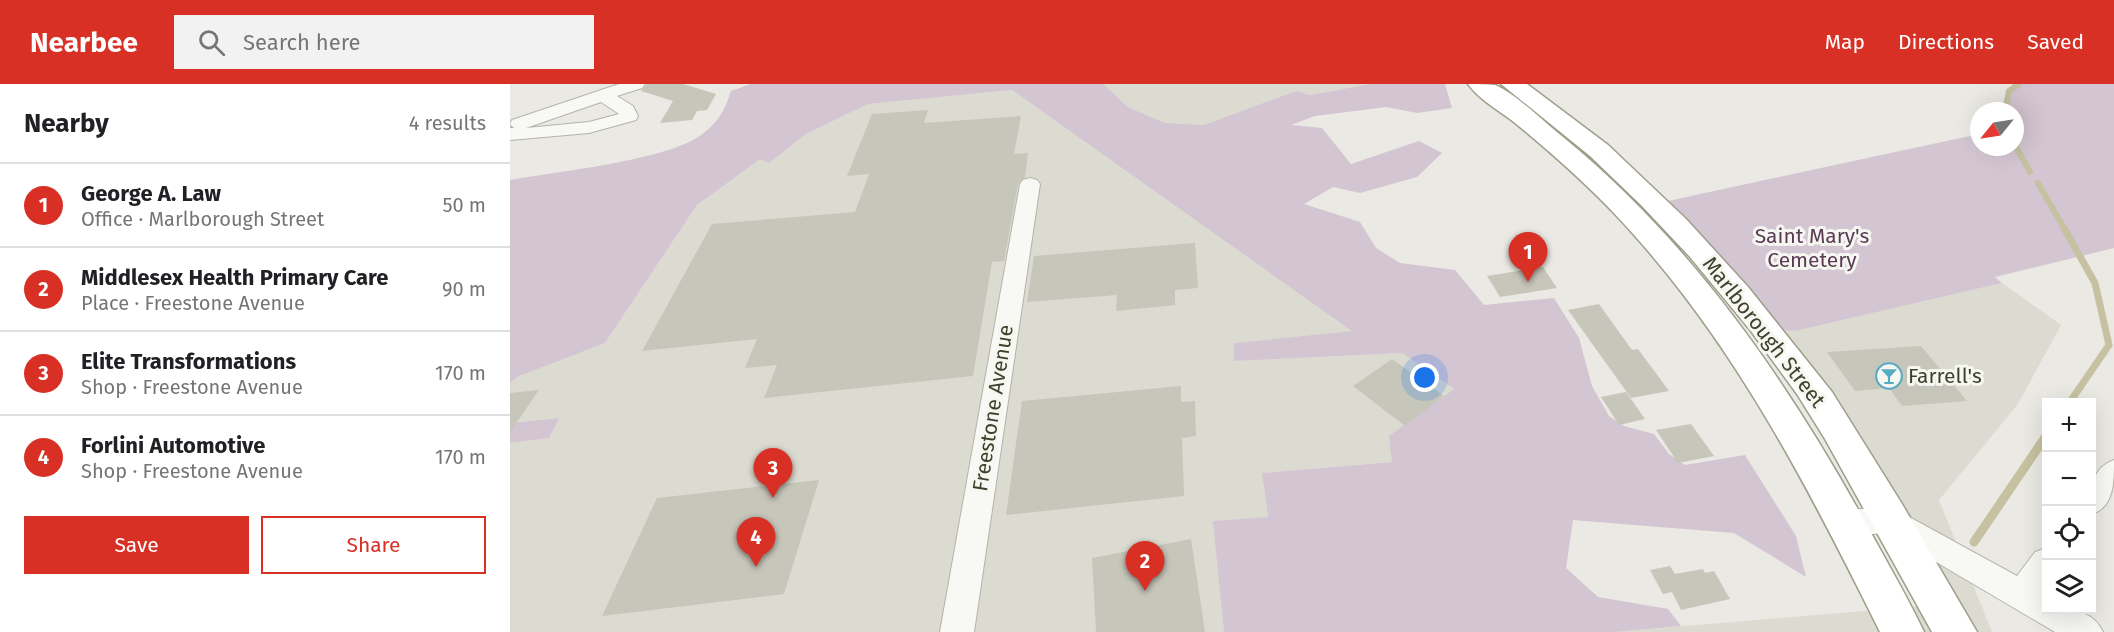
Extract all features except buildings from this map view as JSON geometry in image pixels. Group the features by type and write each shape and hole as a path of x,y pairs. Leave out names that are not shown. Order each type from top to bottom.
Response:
{"highway":[{"name":"Marlborough Street","path":"1479,84 1569,153 1621,204 1722,322 1777,403 1846,523 1902,632"},
{"name":"Marlborough Street","path":"1512,84 1569,125 1621,168 1701,252 1757,317 1818,399 1891,520 1954,632"}],"street":[{"path":"510,127 636,84"},
{"path":"510,134 599,125 621,120 630,115 603,96"},
{"name":"Freestone Avenue","path":"957,632 1030,184"},
{"path":"2096,495 2114,472"},
{"path":"1846,523 1891,520 2086,632"},
{"path":"2038,605 2042,584"}],"shaded area":[{"path":"1103,84 1370,84 1310,95 1296,91 1204,125 1165,123 1128,107"},
{"path":"1012,90 1353,331 1234,343 1234,361 1402,353 1454,389 1390,436 1392,462 1262,473 1268,518 1214,521 1224,632 510,632 510,443 549,438 558,418 510,423 510,383 517,377 605,343 697,205 760,158 769,163 806,134 868,104"},
{"path":"2002,283 2061,325 2018,404 1939,500 1992,632 1615,632 1958,603 1779,329 1795,331"}],"green space":[{"path":"751,84 1103,84 1128,107 1165,123 1204,125 1296,91 1310,95 1370,84 1445,84 1452,108 1417,113 1386,107 1315,116 1291,125 1322,128 1351,164 1419,141 1442,153 1417,177 1360,193 1333,187 1304,204 1360,222 1376,248 1400,263 1455,270 1484,305 1554,298 1579,338 1592,386 1609,416 1624,426 1654,434 1669,454 1685,465 1745,455 1796,536 1806,577 1734,533 1573,520 1566,568 1598,597 1668,609 1681,626 1615,632 1224,632 1213,521 1268,517 1262,473 1392,462 1389,436 1454,389 1402,353 1234,361 1234,343 1352,331 1012,90 868,104 806,134 769,163 760,159 697,205 605,343 517,377 510,383 510,180 638,158 685,144 701,135 716,121 731,91"},
{"name":"Saint Mary's Cemetery","path":"2019,84 2114,84 2114,248 1995,277 2002,283 1795,331 1779,329 1668,201 1970,136 1970,156 2024,156 2024,102 2007,102 2009,91"},
{"path":"559,418 549,438 510,443 510,423"}],"waterway":[{"path":"2007,102 2009,91 2019,84"},
{"path":"2021,156 2030,172"},
{"path":"2038,183 2065,230"},
{"path":"2064,228 2095,283 2109,345 2073,398"},
{"path":"1974,542 2042,442"}],"place":[{"name":"George A. Law","path":"1528,282"},
{"name":"Farrell's","path":"1889,376"},
{"name":"Elite Transformations","path":"773,498"},
{"name":"Forlini Automotive","path":"756,567"},
{"name":"Middlesex Health Primary Care","path":"1145,591"}]}
